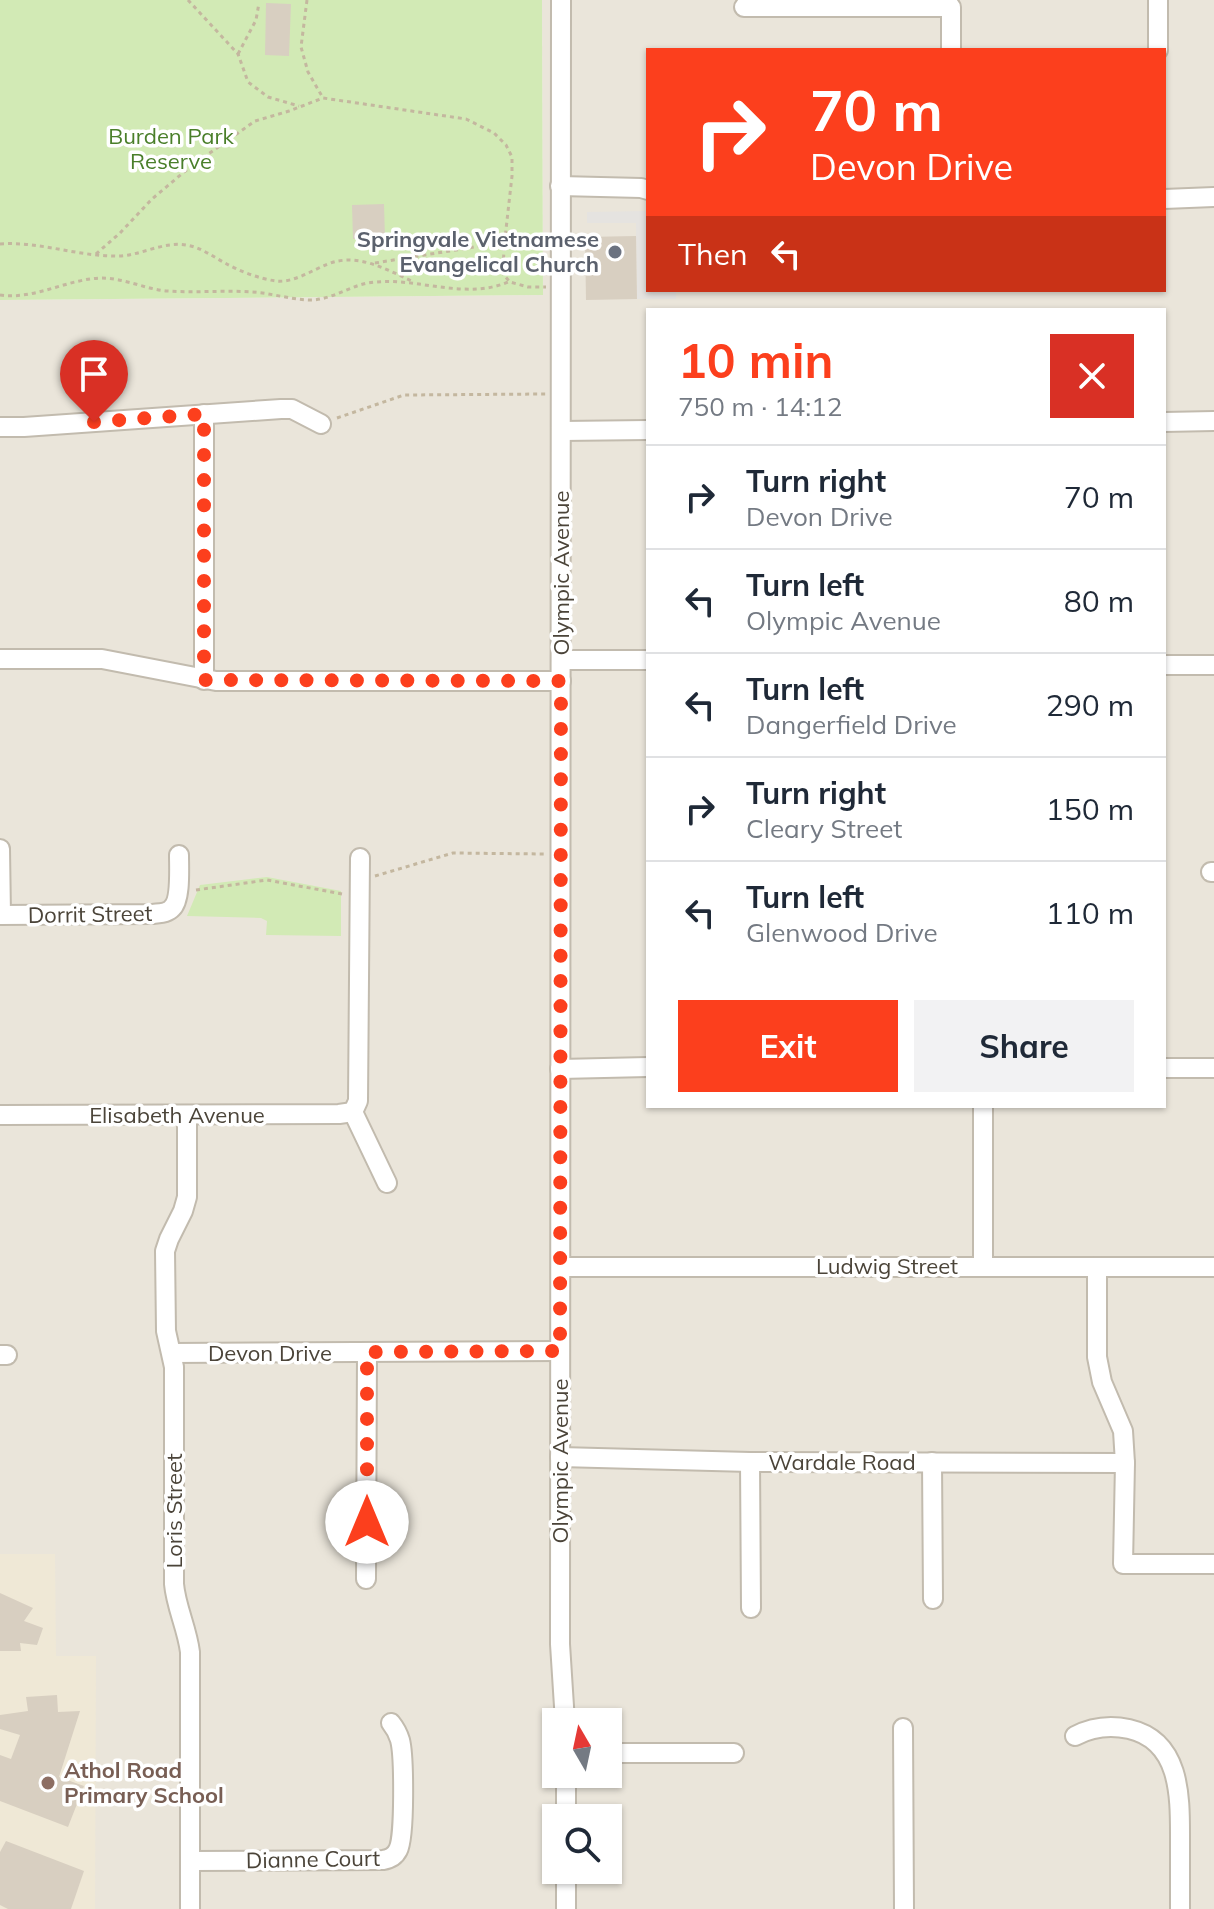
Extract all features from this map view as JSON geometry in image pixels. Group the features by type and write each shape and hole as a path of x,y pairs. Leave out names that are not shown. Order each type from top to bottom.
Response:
{"street":[{"name":"Olympic Avenue","path":"561,0 560,1660 564,1708"},
{"path":"1158,0 1158,48"},
{"path":"744,7 951,7 951,48"},
{"path":"560,186 646,189"},
{"path":"1166,199 1214,197"},
{"path":"0,427 292,409 321,424"},
{"path":"204,414 204,680"},
{"path":"1166,422 1214,421"},
{"path":"562,431 646,430"},
{"path":"0,659 102,659 204,680 561,681"},
{"path":"561,660 646,660"},
{"path":"1166,665 1214,665"},
{"path":"0,849 0,915"},
{"name":"Dorrit Street","path":"0,915 153,914 170,910 175,905 178,892 179,855"},
{"path":"360,858 358,1101 353,1112 387,1183"},
{"path":"560,1069 646,1067"},
{"path":"1166,1068 1214,1068"},
{"path":"983,1108 983,1266"},
{"name":"Elisabeth Avenue","path":"0,1115 353,1112"},
{"name":"Loris Street","path":"187,1115 187,1197 165,1251 166,1331 174,1367 174,1584 190,1652 190,1909"},
{"name":"Ludwig Street","path":"561,1267 1214,1267"},
{"path":"1097,1267 1097,1357 1102,1382 1123,1431 1123,1564 1214,1564"},
{"name":"Devon Drive","path":"172,1353 560,1351"},
{"path":"366,1579 367,1352"},
{"name":"Wardale Road","path":"560,1457 750,1462 1125,1463"},
{"path":"750,1462 751,1608"},
{"path":"932,1462 933,1599"},
{"name":"Dianne Court","path":"191,1861 390,1858 399,1848 402,1830 402,1752 391,1723"},
{"path":"1075,1736 1102,1727 1127,1729 1147,1737 1171,1763 1180,1794 1180,1909"},
{"path":"903,1728 904,1909"},
{"path":"622,1753 734,1753"},
{"path":"566,1884 566,1909"}],"path":[{"path":"188,0 238,54 248,82 268,97 302,106"},
{"path":"307,0 301,47 308,72 323,98"},
{"path":"238,54 256,20 259,1"},
{"path":"96,254 152,199 233,136 255,121 323,98 466,119 494,133 512,157 503,274 509,281 528,287 561,287"},
{"path":"0,244 116,256 189,245 228,265 277,281 293,279 345,260 371,263 493,244 504,247"},
{"path":"371,263 417,284"},
{"path":"0,295 33,294 101,278 166,291 255,292 299,300 325,298 375,282 470,289 493,287 509,281"},
{"path":"321,424 404,395 561,394"},
{"path":"178,892 267,880 343,895 343,886 453,853 560,854"}],"shaded area":[{"path":"542,0 1214,0 1214,1909 0,1909 0,300 543,295"},
{"path":"646,211 646,292 676,292 676,299 637,299 636,223 587,223 587,212"},
{"name":"Athol Road Primary School","path":"0,1554 55,1554 56,1656 96,1656 95,1909 0,1909"}],"green space":[{"name":"Burden Park Reserve","path":"0,0 542,0 543,295 0,300"},
{"path":"267,877 341,891 341,936 266,935 267,921 261,918 187,916 200,885"}],"building":[{"path":"266,3 291,4 289,56 265,55"},
{"path":"384,204 385,238 353,239 352,205"},
{"path":"636,236 637,299 586,300 585,237"},
{"path":"0,1593 33,1608 24,1621 43,1628 37,1645 20,1643 21,1651 0,1651"},
{"path":"57,1695 58,1712 80,1711 59,1777 84,1786 68,1827 0,1801 0,1755 11,1759 20,1735 0,1729 0,1715 28,1711 26,1697"},
{"path":"6,1841 84,1871 71,1909 8,1909 0,1905 0,1852"}],"place":[{"name":"Springvale Vietnamese Evangelical Church","path":"615,252"},
{"name":"Athol Road Primary School","path":"48,1783"}],"route":[{"path":"94,422 204,414 204,680 561,681 560,1351 367,1352 367,1522"}]}
